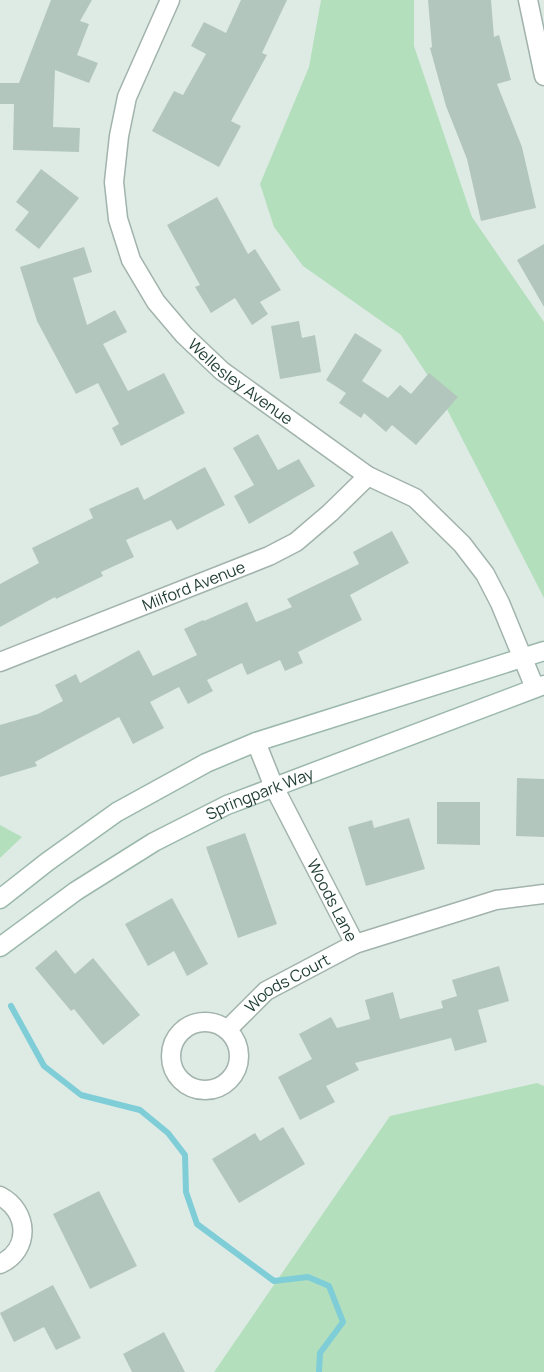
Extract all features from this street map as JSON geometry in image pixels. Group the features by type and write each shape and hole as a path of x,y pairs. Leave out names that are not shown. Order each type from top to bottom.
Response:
{"street":[{"name":"Wellesley Avenue","path":"170,0 127,98 119,136 114,182 118,219 131,260 156,302 184,336 222,370 368,476 415,498 462,544 485,574 500,603 522,657 539,687"},
{"path":"528,0 544,76"},
{"name":"Milford Avenue","path":"0,662 269,556 296,542 368,476"},
{"path":"0,899 117,812 206,763 255,742 544,651"},
{"name":"Springpark Way","path":"0,947 76,891 154,842 227,805 539,687"},
{"name":"Woods Lane","path":"255,742 274,787 355,944 496,900 544,894"},
{"name":"Woods Court","path":"228,1029 266,991 355,944"},
{"path":"0,1196 10,1201 20,1214 23,1231 19,1247 8,1260 0,1264"}],"green space":[{"path":"321,0 414,0 414,46 472,217 544,322 544,598 436,388 401,335 303,266 274,227 260,184 309,67"},
{"path":"0,825 22,837 0,858"},
{"path":"537,1083 544,1086 544,1372 214,1372 390,1116"}],"building":[{"path":"51,0 92,0 80,21 89,24 77,55 98,63 89,83 55,70 53,127 80,128 79,152 13,150 14,104 0,104 0,83 19,83"},
{"path":"241,0 287,0 262,53 267,55 231,121 241,126 219,167 152,131 174,91 183,95 206,54 191,46 204,22 226,33"},
{"path":"428,0 491,0 494,37 499,35 511,80 497,84 522,147 536,208 481,221 467,159 446,106 430,48 432,47"},
{"path":"41,169 79,198 39,249 15,230 29,212 16,202"},
{"path":"217,197 248,254 255,249 281,290 260,302 268,314 252,325 235,298 211,313 195,287 200,285 167,225"},
{"path":"544,244 544,307 517,260"},
{"path":"84,247 92,272 73,278 87,325 115,310 127,332 103,344 128,391 164,373 185,413 121,446 112,428 119,424 98,383 76,394 37,321 20,267"},
{"path":"299,321 302,338 315,335 321,372 280,379 271,326"},
{"path":"355,333 382,350 362,381 388,398 400,385 411,394 429,373 458,397 416,445 392,425 386,432 364,413 361,418 339,403 346,393 326,380"},
{"path":"258,434 278,470 299,459 315,486 249,524 234,496 254,485 233,448"},
{"path":"205,467 225,505 177,530 171,520 126,540 134,557 101,572 103,576 56,599 55,597 0,627 0,584 39,563 32,548 93,518 89,509 138,487 144,500"},
{"path":"392,531 409,563 350,595 362,620 298,652 303,663 285,671 280,660 247,675 242,663 207,680 213,691 188,704 179,687 150,702 164,728 133,744 119,717 35,762 37,766 0,777 0,725 38,714 63,701 55,685 76,674 80,683 139,650 153,676 197,655 184,629 247,602 256,622 292,607 287,599 359,564 353,552"},
{"path":"517,778 544,779 544,837 516,836"},
{"path":"437,802 480,802 480,845 437,844"},
{"path":"409,818 425,869 366,886 348,827 372,820 374,828"},
{"path":"245,833 277,924 238,938 206,847"},
{"path":"172,898 208,964 187,976 174,951 148,966 125,924"},
{"path":"56,950 75,974 93,958 140,1015 103,1045 74,1009 71,1011 35,968"},
{"path":"499,966 509,1001 478,1010 487,1042 455,1051 451,1038 355,1063 359,1070 326,1086 335,1102 300,1120 278,1077 312,1059 299,1034 331,1017 337,1028 370,1019 365,1000 393,992 400,1019 443,1008 441,1001 457,996 452,980"},
{"path":"283,1127 305,1164 239,1203 212,1159 255,1133 260,1141"},
{"path":"99,1191 137,1266 90,1289 53,1214"},
{"path":"53,1285 81,1338 56,1350 44,1327 14,1342 0,1313"},
{"path":"164,1332 185,1372 132,1372 123,1354"}],"waterway":[{"path":"11,1006 44,1066 81,1095 140,1110 168,1133 185,1155 186,1192 197,1224 274,1281 308,1277 329,1286 343,1322 320,1353 319,1372"}]}
